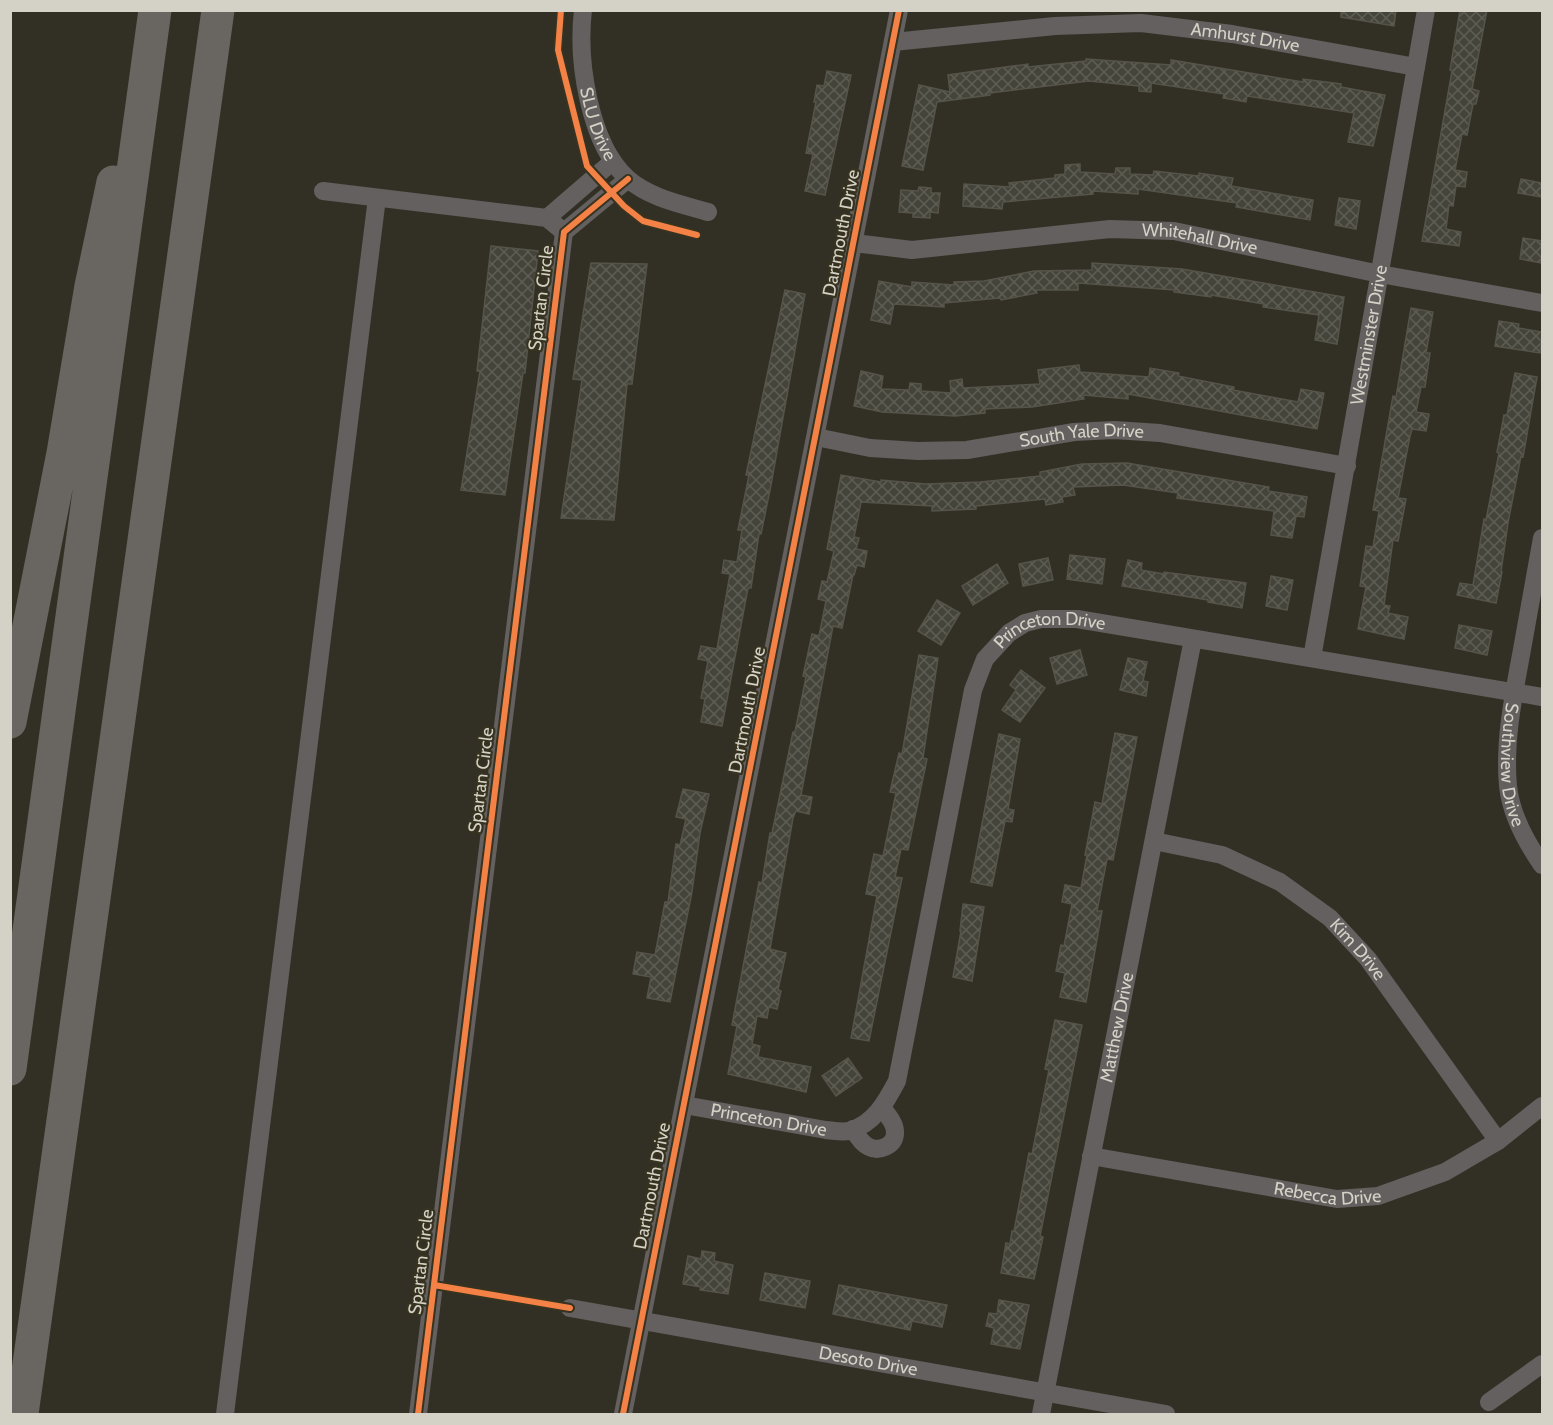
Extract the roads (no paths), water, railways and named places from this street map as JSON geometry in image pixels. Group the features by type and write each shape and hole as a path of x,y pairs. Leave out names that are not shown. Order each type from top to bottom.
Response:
{"highway":[{"path":"10,723 63,453 92,285 140,50 153,10"},
{"path":"10,1069 153,10"},
{"path":"22,1414 218,10"}],"street":[{"name":"SLU Drive","path":"583,10 582,58 594,118 612,162 628,179 645,191 708,212"},
{"name":"Dartmouth Drive","path":"622,1414 899,10"},
{"name":"Westminster Drive","path":"1312,658 1426,10"},
{"name":"Amhurst Drive","path":"894,42 1055,26 1141,23 1232,34 1416,67"},
{"name":"Spartan Circle","path":"547,218 612,162"},
{"name":"Spartan Circle","path":"418,1414 564,232 628,179"},
{"name":"Spartan Circle","path":"323,191 547,218 564,232"},
{"path":"225,1414 377,198"},
{"name":"Whitehall Drive","path":"854,243 912,250 1110,229 1174,231 1380,274 1542,303"},
{"name":"South Yale Drive","path":"816,436 870,448 918,451 967,450 1074,432 1114,430 1161,433 1347,466"},
{"name":"Southview Drive","path":"1542,538 1514,692 1508,741 1508,787 1522,832 1542,865"},
{"name":"Princeton Drive","path":"684,1105 826,1130 848,1131 870,1120 882,1108 897,1081 973,690 985,659 1009,633 1025,623 1041,619 1077,619 1542,698"},
{"name":"Matthew Drive","path":"1041,1414 1193,639"},
{"name":"Kim Drive","path":"1154,841 1222,855 1280,882 1330,918 1368,959 1498,1142"},
{"name":"Rebecca Drive","path":"1091,1156 1337,1199 1378,1196 1446,1172 1498,1142 1542,1106"},
{"name":"Princeton Drive","path":"853,1129 861,1141 870,1148 880,1150 891,1143 896,1134 892,1120 882,1108"},
{"name":"Desoto Drive","path":"570,1308 1166,1414"},
{"path":"1490,1402 1542,1364"}]}
